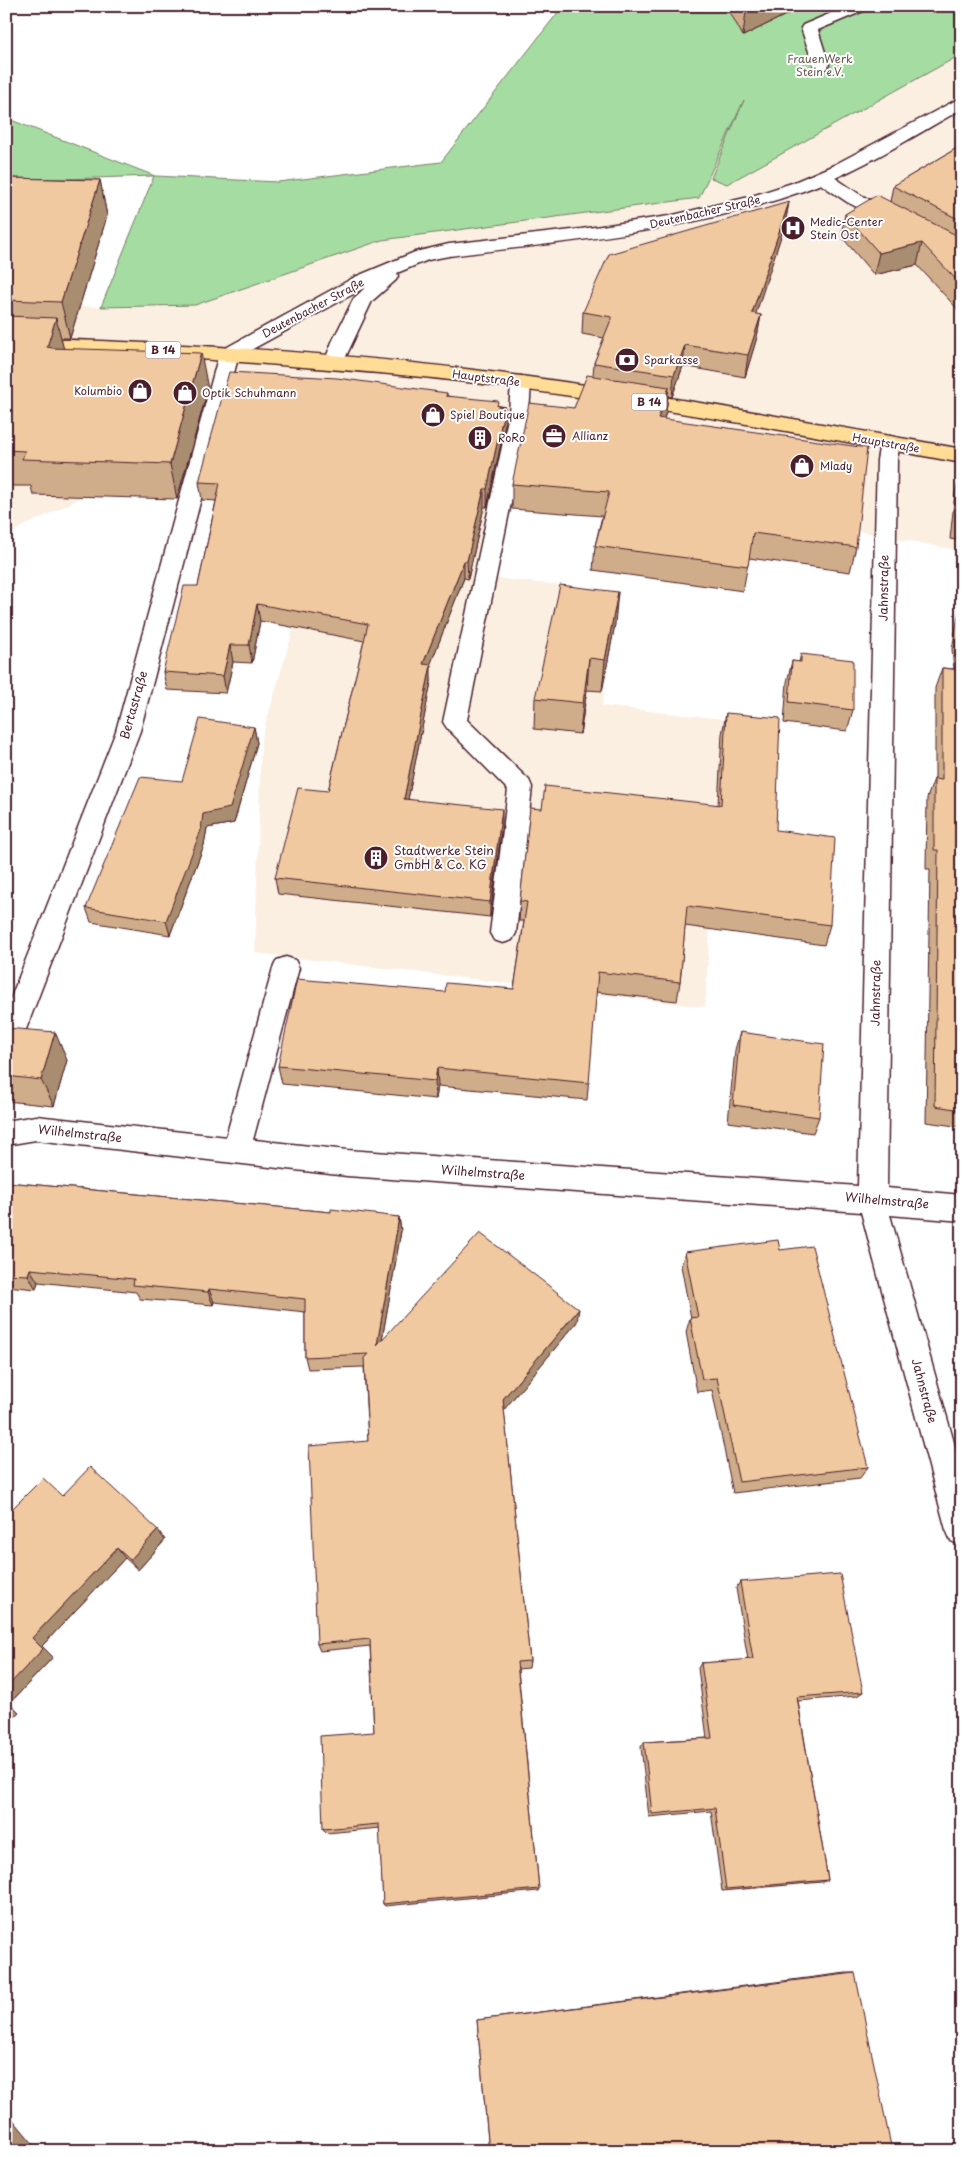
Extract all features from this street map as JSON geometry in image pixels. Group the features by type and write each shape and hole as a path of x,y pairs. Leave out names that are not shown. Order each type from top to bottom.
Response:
{"main road":[{"name":"Hauptstraße","path":"6,344 97,346 229,354 521,382 739,416 962,456"}],"street":[{"path":"821,65 809,28 862,6"},
{"name":"Deutenbacher Straße","path":"229,354 362,281 400,267 422,256 449,250 673,222 755,201 822,177 865,157 962,102"},
{"path":"822,177 853,198 962,255"},
{"name":"Deutenbacher Straße","path":"334,363 342,342 364,298 400,267"},
{"name":"Bertastraße","path":"6,1045 128,731 229,354"},
{"path":"502,933 520,787 455,722 519,414 521,382"},
{"name":"Jahnstraße","path":"890,443 887,460 872,1200 962,1530"},
{"path":"236,1151 286,968"},
{"name":"Wilhelmstraße","path":"6,1133 36,1128 356,1164 962,1208"}],"shaded area":[{"path":"962,6 962,551 524,467 493,578 618,591 602,706 723,719 705,1007 255,953 261,740 348,441 200,439 6,535 6,308 195,305 382,240 699,198 760,66"}],"green space":[{"name":"FrauenWerk Stein e.V.","path":"563,6 962,6 962,54 727,184 711,178 744,100 699,198 382,240 195,305 101,307 154,176 6,181 6,118 155,176 278,182 441,162"}],"building":[{"path":"744,6 755,6 746,11"},
{"path":"962,145 962,221 893,186"},
{"path":"6,178 100,180 61,302 6,300"},
{"path":"877,195 962,238 962,286 922,243 879,253 845,214"},
{"path":"789,202 752,313 761,315 748,355 685,345 674,375 594,363 612,317 583,312 609,254"},
{"path":"6,316 56,318 47,347 52,348 201,353 170,464 22,459 25,451 6,450"},
{"path":"229,372 337,378 447,393 446,396 498,401 497,406 505,407 487,489 484,489 467,561 464,561 423,664 431,665 404,799 502,809 490,902 275,878 298,788 328,791 368,624 257,604 249,645 230,645 223,676 163,672 184,586 198,586 220,483 199,482"},
{"path":"587,375 669,387 658,418 867,448 856,547 753,533 748,566 595,546 609,492 512,484 529,403 574,408"},
{"path":"962,472 962,519 957,518"},
{"path":"560,585 618,592 605,660 589,658 583,703 535,698"},
{"path":"962,614 962,653 959,629"},
{"path":"801,654 853,660 853,710 789,702 792,661 801,662"},
{"path":"942,668 962,670 962,1110 935,1106 938,850 934,850 934,779 942,780"},
{"path":"726,713 780,718 776,830 835,838 830,925 687,906 680,982 598,972 589,1083 437,1068 435,1081 278,1066 297,979 445,992 446,983 514,989 527,902 520,901 530,808 542,809 545,786 721,805"},
{"path":"200,719 254,727 230,808 203,814 201,830 166,921 86,908 140,777 182,781"},
{"path":"6,1028 55,1032 41,1080 6,1076"},
{"path":"740,1032 824,1044 819,1117 733,1105"},
{"path":"6,1182 331,1212 331,1209 399,1217 377,1345 480,1233 579,1309 503,1399 530,1661 517,1662 539,1889 383,1904 379,1824 323,1829 320,1736 374,1732 370,1639 317,1644 309,1446 368,1441 364,1358 368,1354 305,1357 305,1299 209,1289 208,1292 133,1285 134,1279 30,1269 28,1275 6,1274"},
{"path":"778,1240 780,1250 812,1246 868,1467 739,1482 717,1378 702,1379 690,1318 698,1317 685,1252"},
{"path":"90,1467 158,1530 130,1560 117,1548 32,1638 43,1649 6,1688 6,1515 43,1478 62,1496"},
{"path":"840,1574 863,1692 797,1697 828,1880 726,1889 715,1808 652,1814 644,1742 712,1738 701,1663 753,1659 740,1582"},
{"path":"855,1973 892,2151 489,2151 477,2020"},
{"path":"6,2142 13,2151 6,2151"}],"place":[{"name":"Medic-Center Stein Ost","path":"793,228"},
{"name":"Sparkasse","path":"627,360"},
{"name":"Kolumbio","path":"140,391"},
{"name":"Optik Schuhmann","path":"185,393"},
{"name":"Spiel Boutique","path":"433,415"},
{"name":"Allianz","path":"554,436"},
{"name":"RoRo","path":"480,438"},
{"name":"Mlady","path":"802,466"},
{"name":"Stadtwerke Stein GmbH & Co. KG","path":"376,858"}]}
